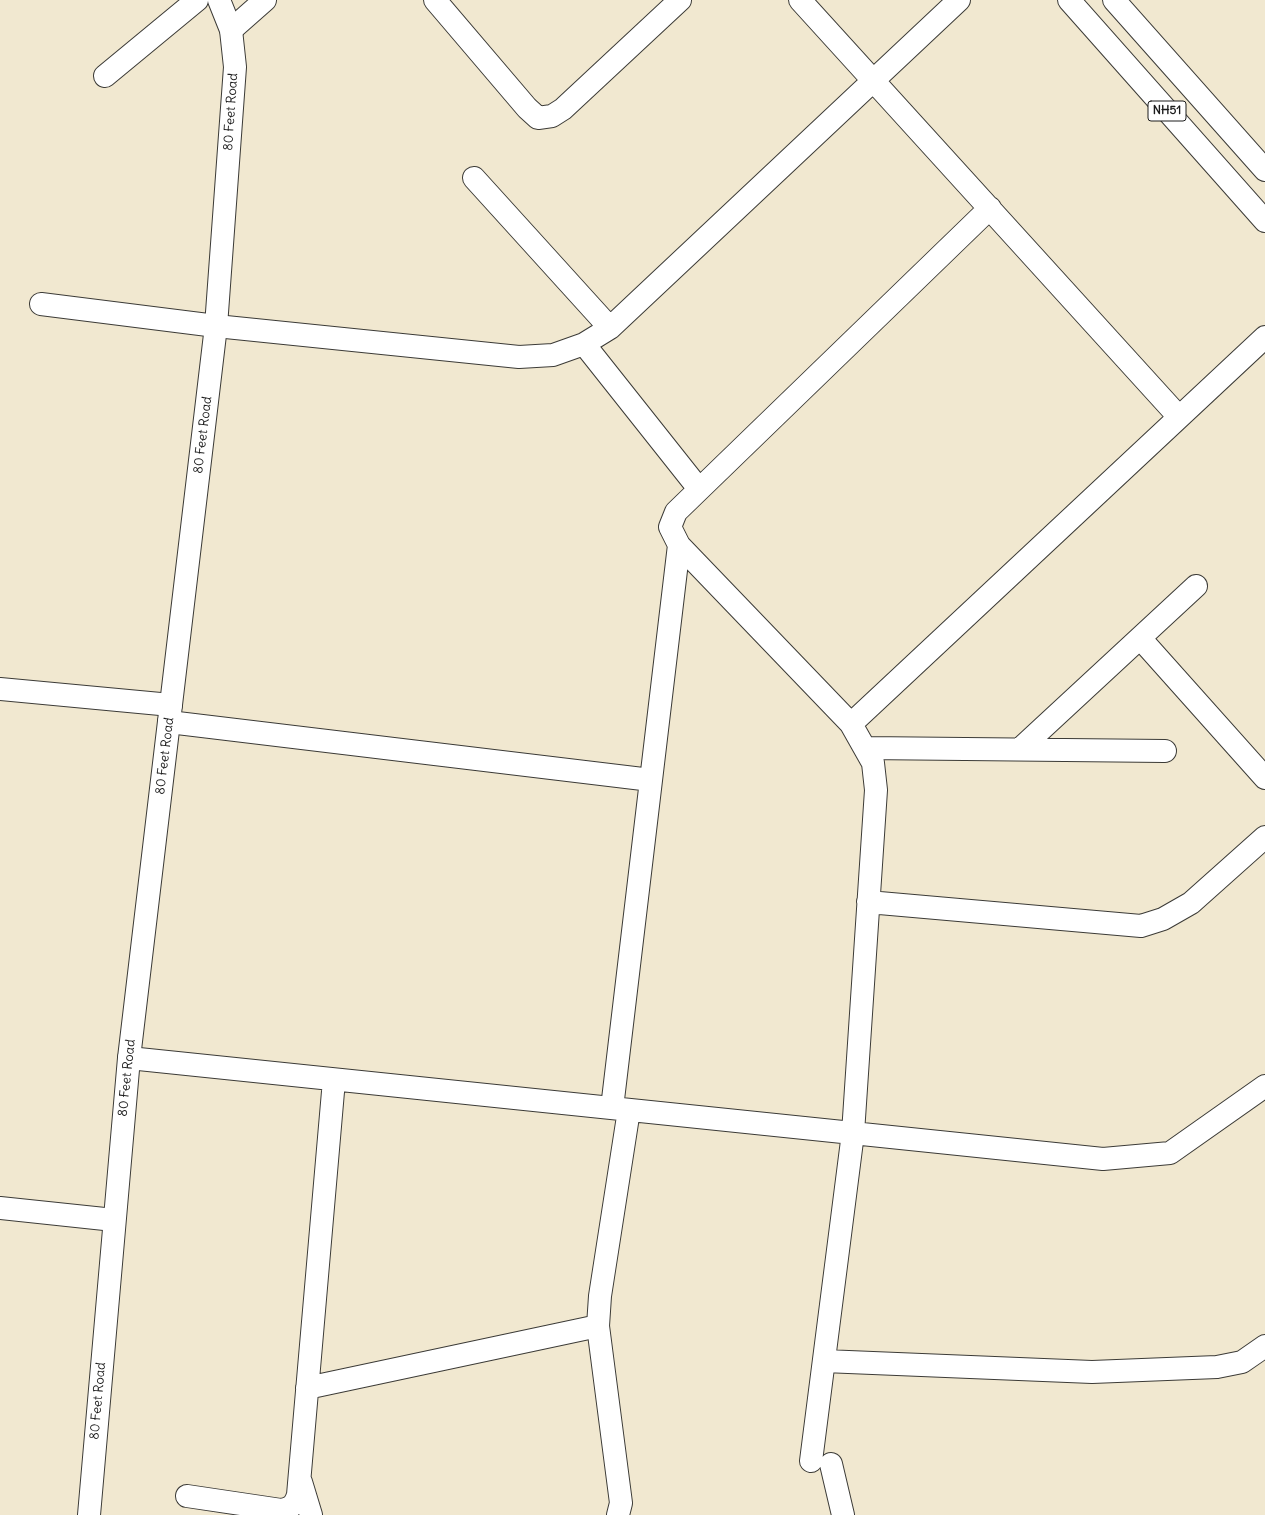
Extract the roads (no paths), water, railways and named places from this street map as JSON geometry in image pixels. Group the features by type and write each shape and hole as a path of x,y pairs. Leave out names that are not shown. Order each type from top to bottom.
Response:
{"main road":[{"path":"106,76 197,0"},
{"name":"80 Feet Road","path":"88,1515 129,1058 216,326 235,67 230,30 218,0"},
{"path":"230,30 265,0"},
{"path":"434,0 527,108 538,118 552,116 564,110 680,0"},
{"path":"800,0 1179,417"},
{"path":"41,304 216,326 519,357 553,355 584,344 610,328 959,0"},
{"name":"NH51","path":"1069,0 1265,221"},
{"name":"NH51","path":"1114,0 1265,170"},
{"path":"474,178 610,328"},
{"path":"843,1515 821,1462 824,1361 853,1133 876,790 873,763 851,724 679,545 670,527 676,512 699,489 990,208"},
{"path":"851,724 1265,337"},
{"path":"584,344 699,489"},
{"path":"618,1515 621,1503 598,1326 651,780 679,545"},
{"path":"1020,750 1196,586"},
{"path":"1140,638 1265,778"},
{"path":"0,689 170,714 651,780"},
{"path":"865,748 1165,751"},
{"path":"868,902 1141,926 1163,919 1191,903 1265,837"},
{"path":"129,1058 1103,1159 1170,1153 1265,1086"},
{"path":"187,1496 281,1510 290,1508 296,1502 300,1476 334,1080"},
{"path":"0,1208 114,1220"},
{"path":"307,1388 598,1326"},
{"path":"824,1361 1092,1372 1217,1367 1242,1362 1265,1346"},
{"path":"300,1476 311,1515"}]}
